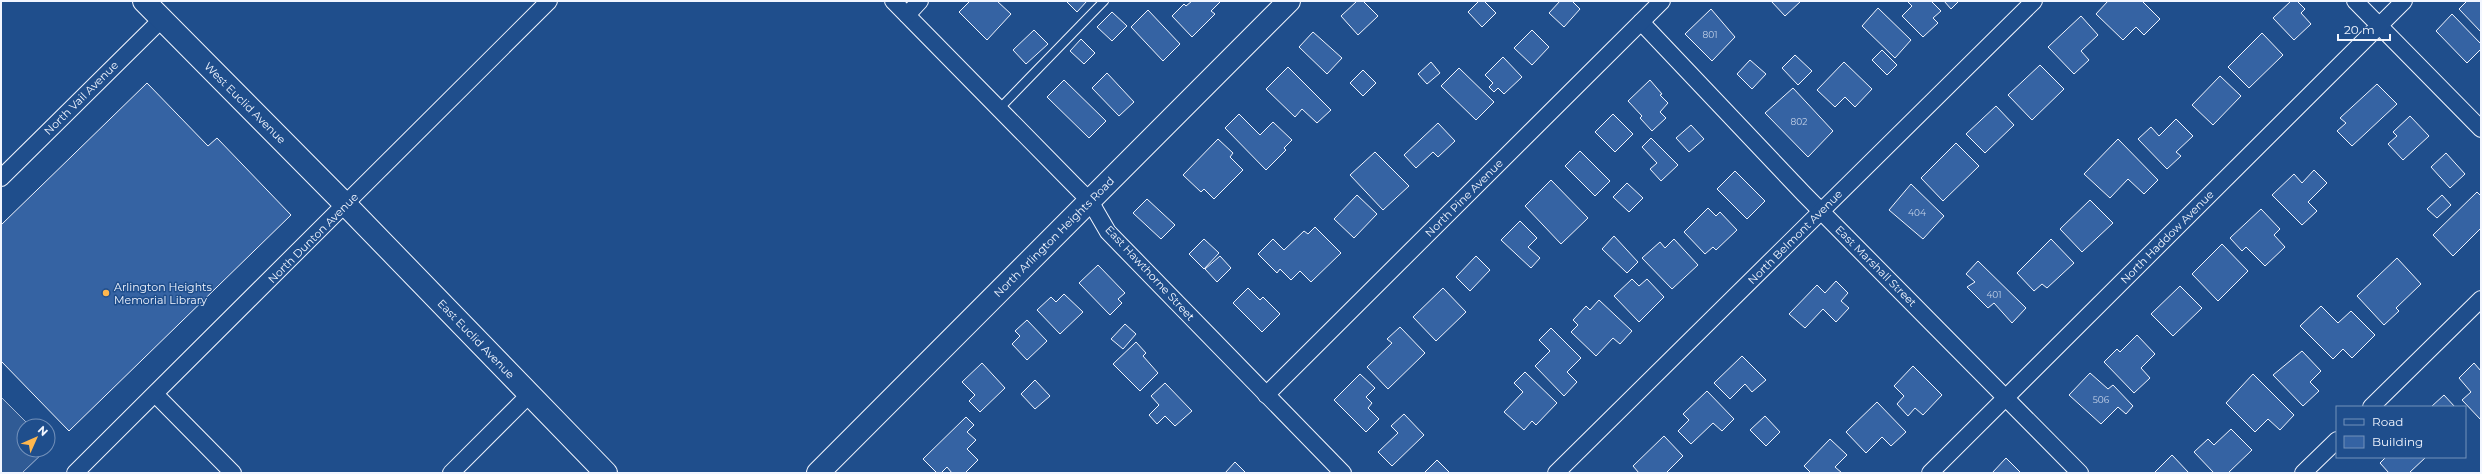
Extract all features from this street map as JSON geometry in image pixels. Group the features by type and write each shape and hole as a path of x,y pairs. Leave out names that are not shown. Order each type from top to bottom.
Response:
{"street":[{"name":"West Euclid Avenue","path":"144,1 346,205"},
{"name":"North Dunton Avenue","path":"75,473 346,205 549,1"},
{"name":"East Hawthorne Street","path":"893,1 1090,201 1108,232 1343,473"},
{"path":"907,15 920,1"},
{"name":"North Arlington Heights Road","path":"818,473 1289,1"},
{"name":"North Pine Avenue","path":"1266,395 1662,1"},
{"name":"North Belmont Avenue","path":"1556,473 2034,1"},
{"path":"2355,1 2481,129"},
{"name":"North Haddow Avenue","path":"1930,473 2404,1"},
{"name":"North Vail Avenue","path":"1,178 162,19"},
{"name":"East Marshall Street","path":"1641,22 1821,211 2080,473"},
{"name":"East Euclid Avenue","path":"346,205 606,473"},
{"path":"2372,406 2481,299"},
{"path":"155,394 233,473"},
{"path":"451,473 530,394"},
{"path":"2303,473 2336,441"}],"lane":[{"path":"1000,108 1104,1"}],"shaded area":[{"path":"1,397 22,418 16,418 16,458 38,458 22,473 1,473"}],"building":[{"path":"970,1 997,1 1011,14 987,40 959,12"},
{"path":"1066,1 1087,1 1077,12"},
{"path":"1192,1 1221,1 1211,11 1215,14 1192,37 1172,16 1184,4 1186,6"},
{"path":"1357,1 1363,1 1378,16 1358,35 1341,16"},
{"path":"1479,1 1484,1 1496,13 1482,27 1468,12"},
{"path":"1560,1 1572,1 1580,9 1564,27 1549,13"},
{"path":"1771,1 1801,1 1785,16"},
{"path":"1907,1 1931,1 1941,11 1933,18 1938,23 1923,37 1902,16 1912,6"},
{"path":"1944,1 1959,1 1951,9"},
{"path":"2108,1 2142,1 2160,19 2144,35 2136,27 2123,40 2096,14"},
{"path":"2291,1 2297,1 2305,9 2301,13 2311,24 2294,40 2273,18"},
{"path":"2467,1 2481,1 2481,32 2459,9"},
{"path":"1878,8 1911,40 1895,58 1862,26"},
{"path":"1711,9 1735,37 1712,61 1685,34"},
{"path":"1148,10 1180,44 1163,61 1131,27"},
{"path":"1112,12 1127,26 1112,41 1097,27"},
{"path":"2452,14 2481,44 2481,49 2467,63 2436,31"},
{"path":"2081,16 2098,35 2081,51 2089,60 2074,74 2048,47"},
{"path":"1034,30 1048,44 1026,64 1013,50"},
{"path":"1532,30 1549,47 1532,65 1514,48"},
{"path":"1313,32 1342,58 1327,74 1299,47"},
{"path":"2262,33 2283,55 2249,88 2228,67"},
{"path":"1081,39 1095,53 1084,64 1070,51"},
{"path":"1882,50 1897,65 1887,75 1872,60"},
{"path":"1795,55 1812,71 1798,85 1782,68"},
{"path":"1503,57 1522,77 1504,94 1498,88 1494,92 1489,87 1493,83 1485,75"},
{"path":"1750,60 1766,74 1752,89 1737,74"},
{"path":"1431,62 1440,73 1427,84 1418,74"},
{"path":"1844,62 1872,89 1855,107 1845,97 1835,107 1817,90"},
{"path":"2040,65 2064,89 2032,120 2008,95"},
{"path":"1288,67 1331,110 1317,123 1302,109 1295,117 1266,89"},
{"path":"1459,68 1494,102 1476,120 1441,86"},
{"path":"1363,70 1376,83 1363,96 1350,83"},
{"path":"1107,73 1134,102 1119,116 1092,88"},
{"path":"2220,76 2241,96 2213,125 2192,105"},
{"path":"1064,80 1106,121 1089,138 1047,97"},
{"path":"1650,80 1662,94 1660,95 1668,103 1660,112 1666,118 1652,131 1640,118 1642,116 1628,101"},
{"name":"Arlington Heights Memorial Library","path":"147,83 208,146 217,138 291,215 69,431 1,361 1,225"},
{"path":"2377,84 2397,104 2352,146 2337,131 2346,123 2340,118"},
{"path":"1793,88 1833,131 1808,157 1765,113"},
{"path":"1996,106 2014,125 1985,153 1966,134"},
{"path":"1239,114 1260,135 1273,122 1292,140 1284,148 1286,150 1266,170 1225,128"},
{"path":"1613,114 1633,134 1615,152 1595,132"},
{"path":"2410,116 2429,136 2403,160 2388,144 2397,136 2393,132"},
{"path":"2176,119 2193,136 2176,152 2181,156 2167,169 2138,139 2151,127 2159,136"},
{"path":"1438,123 1455,141 1438,157 1433,152 1416,168 1404,155"},
{"path":"1691,125 1704,139 1689,152 1676,138"},
{"path":"1651,138 1678,165 1661,181 1650,169 1657,163 1642,147"},
{"path":"1218,139 1233,153 1230,157 1243,170 1214,199 1204,189 1201,192 1183,175"},
{"path":"2118,139 2158,180 2144,194 2128,179 2110,198 2084,174"},
{"path":"1956,143 1979,166 1943,201 1921,178"},
{"path":"1580,151 1610,181 1595,196 1565,166"},
{"path":"1375,152 1409,186 1383,210 1350,175"},
{"path":"2446,153 2465,174 2450,188 2431,167"},
{"path":"2314,170 2327,183 2308,202 2317,211 2302,225 2272,195 2294,174 2302,183"},
{"path":"1735,171 1765,201 1747,219 1717,189"},
{"path":"1551,180 1588,218 1561,244 1525,206"},
{"path":"1627,183 1643,198 1629,212 1613,197"},
{"path":"1911,184 1944,216 1923,239 1889,210"},
{"path":"2477,192 2481,196 2481,228 2453,256 2433,235"},
{"path":"1357,195 1377,214 1354,238 1334,219"},
{"path":"2442,195 2451,205 2437,218 2427,209"},
{"path":"1147,199 1175,225 1161,239 1133,213"},
{"path":"2090,200 2113,223 2082,252 2060,229"},
{"path":"1708,208 1716,216 1720,212 1737,230 1716,250 1713,247 1705,254 1684,232"},
{"path":"2261,209 2280,229 2274,235 2285,247 2265,266 2246,247 2242,251 2230,238"},
{"path":"1520,221 1537,238 1528,247 1540,258 1531,268 1501,240"},
{"path":"1315,227 1341,253 1311,282 1300,271 1291,280 1280,269 1277,273 1258,254 1273,239 1284,250 1304,231 1308,234"},
{"path":"1614,236 1638,262 1627,273 1602,249"},
{"path":"1204,239 1219,253 1204,269 1189,254"},
{"path":"1674,239 1698,265 1672,289 1642,258 1660,242 1665,248"},
{"path":"2051,239 2074,263 2047,288 2042,284 2034,291 2017,273"},
{"path":"2222,244 2248,271 2218,301 2192,274"},
{"path":"1220,256 1231,268 1217,282 1205,269"},
{"path":"1476,256 1490,270 1470,291 1456,277"},
{"path":"2397,258 2421,284 2396,308 2399,311 2384,325 2357,296"},
{"path":"1978,261 2026,308 2012,323 1994,303 1988,308 1967,287 1975,282 1966,274"},
{"path":"1098,265 1125,293 1118,299 1122,303 1110,315 1079,283"},
{"path":"1632,279 1639,286 1647,279 1664,297 1639,322 1614,296"},
{"path":"1836,281 1848,293 1841,301 1849,308 1836,322 1823,309 1805,328 1789,314 1817,285 1825,293"},
{"path":"2180,286 2202,308 2173,336 2151,314"},
{"path":"1248,288 1260,300 1263,297 1280,314 1262,332 1233,303"},
{"path":"1443,288 1466,312 1436,341 1413,317"},
{"path":"1064,294 1083,312 1060,334 1037,310 1051,297 1056,302"},
{"path":"1599,300 1632,331 1620,344 1613,338 1596,356 1571,332 1578,325 1573,320 1586,306 1590,310"},
{"path":"2321,306 2338,323 2351,311 2375,335 2352,358 2343,349 2333,359 2300,326"},
{"path":"1027,320 1047,341 1027,360 1012,344 1020,336 1015,331"},
{"path":"1125,324 1136,334 1123,349 1111,339"},
{"path":"1400,327 1425,353 1388,389 1367,367 1392,343 1387,339"},
{"path":"1551,328 1581,358 1567,372 1577,382 1564,396 1535,366 1550,351 1539,340"},
{"path":"2137,335 2155,354 2141,368 2150,378 2134,393 2104,362 2117,349 2120,352"},
{"path":"1136,342 1146,353 1143,356 1158,373 1140,391 1113,364"},
{"path":"2302,351 2321,371 2310,382 2319,391 2303,406 2273,375"},
{"path":"1742,356 1766,380 1752,392 1745,384 1730,399 1714,383"},
{"path":"982,363 1005,388 980,412 969,401 975,395 962,382"},
{"path":"2474,363 2481,371 2481,420 2462,400 2471,392 2459,378"},
{"path":"1913,366 1942,395 1923,415 1915,408 1908,416 1897,404 1904,396 1894,386"},
{"path":"1525,372 1557,403 1536,425 1532,421 1524,430 1504,412 1523,392 1514,383"},
{"path":"2090,373 2108,389 2113,385 2133,406 2126,414 2118,407 2101,424 2069,395"},
{"path":"1360,374 1375,388 1366,397 1372,403 1368,408 1379,419 1366,432 1334,400"},
{"path":"2253,374 2294,415 2280,430 2268,419 2255,432 2226,403"},
{"path":"1035,380 1050,396 1035,409 1021,394"},
{"path":"1165,383 1192,411 1175,426 1165,416 1157,424 1149,415 1159,405 1151,396"},
{"path":"1707,391 1734,419 1722,431 1713,423 1691,444 1678,431 1689,420 1683,414"},
{"path":"2444,395 2454,406 2432,406"},
{"path":"1877,402 1906,432 1891,446 1882,437 1866,453 1846,432"},
{"path":"1404,414 1424,435 1392,466 1378,452 1398,433 1391,426"},
{"path":"1765,416 1780,432 1766,446 1750,430"},
{"path":"966,417 974,425 967,432 976,440 967,449 978,460 965,473 952,473 947,467 941,473 937,473 923,459"},
{"path":"2231,429 2252,450 2228,473 2214,473 2194,452 2208,439 2214,445"},
{"path":"1664,436 1683,456 1666,473 1639,473 1633,466"},
{"path":"1830,439 1847,455 1835,467 1842,473 1811,473 1804,466"},
{"path":"2172,455 2189,473 2154,473"},
{"path":"2006,458 2021,473 1992,473"},
{"path":"2385,458 2425,458 2409,473 2389,473 2380,463"},
{"path":"1437,460 1450,473 1424,473"},
{"path":"1235,462 1246,473 1225,473"}],"place":[{"name":"Arlington Heights Memorial Library","path":"106,293"}]}
